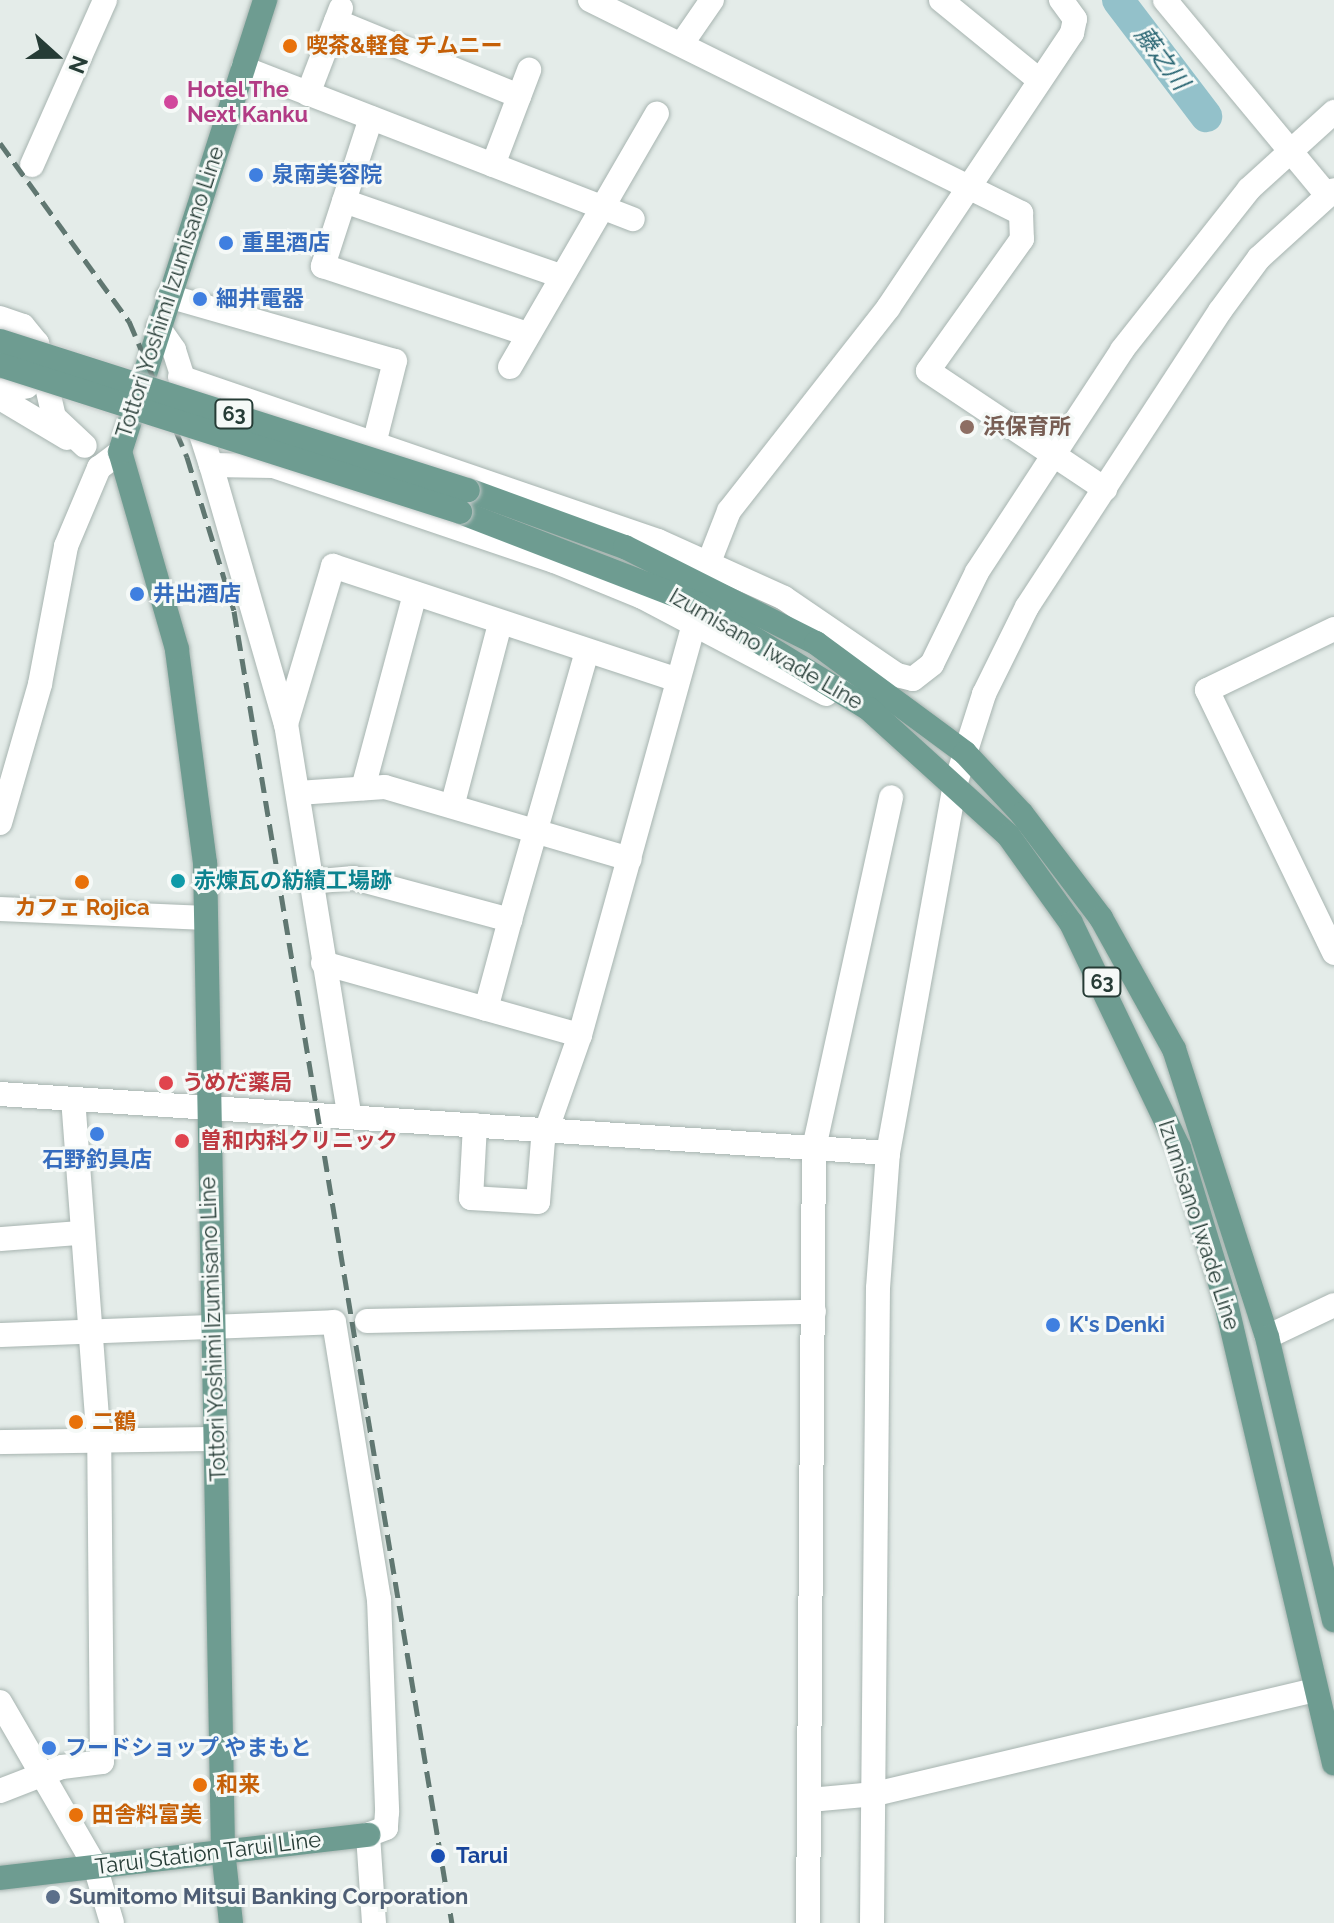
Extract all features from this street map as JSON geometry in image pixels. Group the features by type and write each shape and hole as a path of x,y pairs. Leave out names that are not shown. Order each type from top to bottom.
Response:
{"main road":[{"name":"Tottori Yoshimi Izumisano Line","path":"231,1923 223,1850 215,1328 206,1104 206,918 196,767 177,649 120,452 265,0"},
{"name":"Izumisano Iwade Line","path":"0,341 707,584 816,643 965,753 1101,918 1174,1049 1267,1337 1334,1620"},
{"name":"Izumisano Iwade Line","path":"0,365 464,501 696,603 889,726 1008,835 1071,923 1179,1148 1229,1313 1334,1763"},
{"name":"Tarui Station Tarui Line","path":"0,1878 368,1835"}],"street":[{"path":"32,165 105,0"},
{"path":"683,42 712,0"},
{"path":"941,0 1039,80"},
{"path":"872,1923 878,1288 888,1153 955,785 965,753 1027,607 1259,258 1331,192 1165,0"},
{"path":"599,2 634,9 683,42 1021,213 1022,239 928,371 1105,489"},
{"path":"709,562 729,511 888,308 968,184 1072,33 1067,2"},
{"path":"308,94 338,14 519,96"},
{"path":"243,68 633,219"},
{"path":"493,165 529,70"},
{"path":"180,377 375,440 709,562 913,679 932,664 977,572 1049,453 1195,251 1291,149 1334,112"},
{"path":"510,367 657,113"},
{"path":"371,118 323,266 527,334"},
{"path":"344,201 561,276"},
{"path":"168,296 395,361 375,440"},
{"path":"0,318 23,326 37,343 40,373 54,417 85,446"},
{"path":"158,327 180,377 211,465 286,724 309,882 349,1115"},
{"path":"0,391 27,386 40,373"},
{"path":"0,398 85,446 120,452"},
{"path":"0,823 40,684 66,546 99,468 120,452"},
{"path":"211,465 273,466 554,561 694,624 889,726"},
{"path":"286,724 333,566 500,624 678,680"},
{"path":"363,788 415,594"},
{"path":"453,803 500,624"},
{"path":"475,1125 471,1198 538,1202 549,1131 580,1035 694,624"},
{"path":"1334,629 1207,690 1334,953"},
{"path":"486,1009 587,652"},
{"path":"298,793 363,788 453,803 630,859"},
{"path":"808,1923 814,1148 891,797"},
{"path":"309,882 354,878 510,920"},
{"path":"0,909 206,918"},
{"path":"323,963 580,1035"},
{"path":"0,1094 206,1104 888,1153"},
{"path":"0,1791 40,1777 102,1762 99,1444 78,1233 73,1099"},
{"path":"0,1239 78,1233"},
{"path":"1267,1337 1334,1305"},
{"path":"367,1321 814,1312"},
{"path":"0,1335 334,1322 379,1599 387,1812 386,1828 368,1835 374,1923"},
{"path":"0,1442 99,1444 216,1439"},
{"path":"810,1800 875,1794 1316,1690"},
{"path":"0,1702 40,1777 95,1866 112,1923"}],"waterway":[{"name":"藤之川","path":"1118,0 1206,116"}],"railway":[{"path":"0,143 129,321 187,457 234,611 452,1923"}],"place":[{"name":"喫茶&軽食 チムニー","path":"290,46"},
{"name":"Hotel The Next Kanku","path":"171,102"},
{"name":"泉南美容院","path":"256,175"},
{"name":"重里酒店","path":"226,243"},
{"name":"細井電器","path":"200,299"},
{"name":"浜保育所","path":"967,427"},
{"name":"井出酒店","path":"137,594"},
{"name":"赤煉瓦の紡績工場跡","path":"178,881"},
{"name":"カフェ Rojica","path":"82,882"},
{"name":"うめだ薬局","path":"166,1083"},
{"name":"石野釣具店","path":"97,1134"},
{"name":"曽和内科クリニック","path":"182,1141"},
{"name":"K's Denki","path":"1053,1325"},
{"name":"二鶴","path":"76,1422"},
{"name":"フードショップ やまもと","path":"49,1748"},
{"name":"和来","path":"200,1785"},
{"name":"田舎料富美","path":"76,1815"},
{"name":"Tarui","path":"438,1856"},
{"name":"Sumitomo Mitsui Banking Corporation","path":"53,1897"}]}
